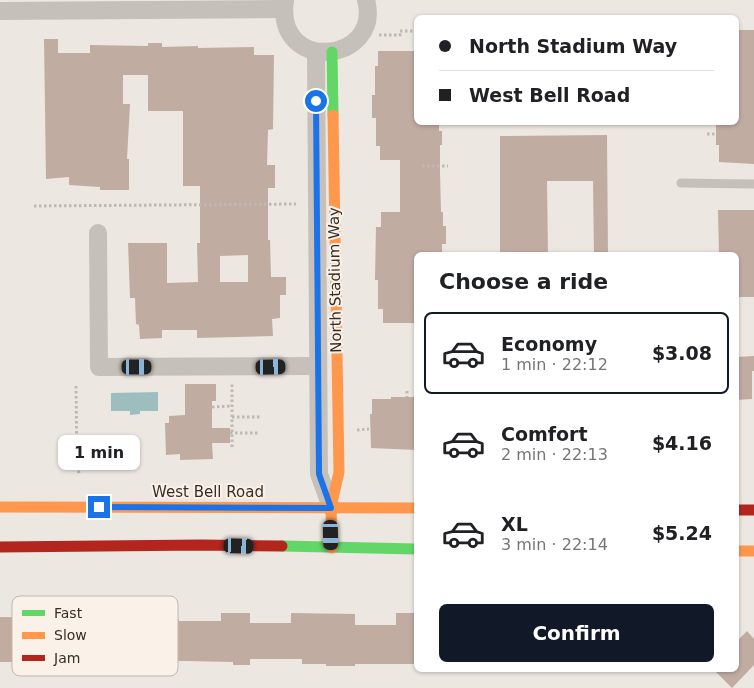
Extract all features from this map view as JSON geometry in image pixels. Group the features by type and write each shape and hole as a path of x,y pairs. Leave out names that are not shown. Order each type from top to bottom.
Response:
{"main road":[{"name":"North Stadium Way","path":"324,52 339,472 331,508 332,548"},
{"name":"West Bell Road","path":"0,507 414,508"},
{"path":"739,510 754,510"},
{"path":"0,547 202,545 414,549"},
{"path":"739,551 754,551"}],"street":[{"path":"0,11 284,4 286,25 293,37 303,46 324,52 352,44 359,36 365,26 367,16 366,0"},
{"name":"North Stadium Way","path":"324,52 318,366 319,474 331,508"},
{"path":"98,233 99,367 318,366"}],"lane":[{"path":"681,184 754,184"}],"path":[{"path":"376,35 400,35 400,31 414,30"},
{"path":"707,134 716,134"},
{"path":"422,166 448,166"},
{"path":"34,206 296,204"},
{"path":"232,447 233,377"},
{"path":"76,386 77,468 80,475"},
{"path":"408,392 408,397"},
{"path":"212,407 232,406"},
{"path":"232,417 260,417"},
{"path":"231,434 260,433"}],"water":[{"path":"158,392 158,411 140,411 140,414 130,415 130,411 111,411 111,393"}],"building":[{"path":"739,30 754,30 754,164 719,162 719,145 716,145 716,125 739,125"},
{"path":"44,39 58,39 58,53 90,53 90,45 148,46 148,43 162,43 162,47 254,47 254,55 274,55 273,129 268,130 267,165 275,165 275,188 268,188 268,240 270,240 271,277 286,277 286,295 280,295 280,318 272,319 273,336 197,338 197,330 162,330 162,338 140,339 139,325 136,324 135,298 130,298 128,243 167,243 167,283 198,282 197,243 200,243 200,186 183,186 183,111 148,111 148,75 123,75 123,104 130,104 127,159 129,159 129,190 100,190 100,187 69,185 69,177 46,179","holes":["248,255 248,282 220,282 220,256"]},
{"path":"378,51 414,51 414,125 439,125 439,131 442,131 442,145 440,145 441,212 443,212 443,226 446,226 446,244 442,244 442,252 414,252 414,323 383,323 383,309 378,309 378,280 375,280 376,227 381,227 381,212 400,212 400,160 380,160 380,146 376,146 376,118 372,118 372,95 375,95 375,66 378,66"},
{"path":"607,135 608,252 594,252 593,181 547,181 548,252 500,252 500,136"},
{"path":"718,210 754,210 754,297 739,297 739,252 719,252"},
{"path":"754,356 752,399 739,400 739,357"},
{"path":"185,384 216,384 216,401 212,401 212,428 230,428 230,443 212,443 213,459 180,460 180,454 166,455 165,423 169,423 169,416 185,415"},
{"path":"391,397 414,397 414,450 371,448 370,414 372,414 372,399 391,399"},
{"path":"98,439 134,439 134,456 98,457"},
{"path":"221,613 250,613 250,623 291,623 291,613 355,614 355,625 396,625 396,613 414,613 414,664 326,666 326,664 302,664 302,659 250,659 250,665 233,665 233,662 178,661 178,619 179,621 221,621"},
{"path":"0,617 12,617 12,662 0,662"},
{"path":"747,631 754,639 754,665 732,688 716,672 739,672 739,639"}],"traffic: fast":[{"path":"332,52 333,115"},
{"path":"282,546 414,549"}],"traffic: slow":[{"path":"332,548 331,507 339,472 333,115"},
{"path":"0,507 414,508"},
{"path":"739,551 754,551"}],"traffic: jam":[{"path":"739,510 754,510"},
{"path":"0,547 282,546"}],"route":[{"path":"99,507 331,508 319,474 316,101"}]}
